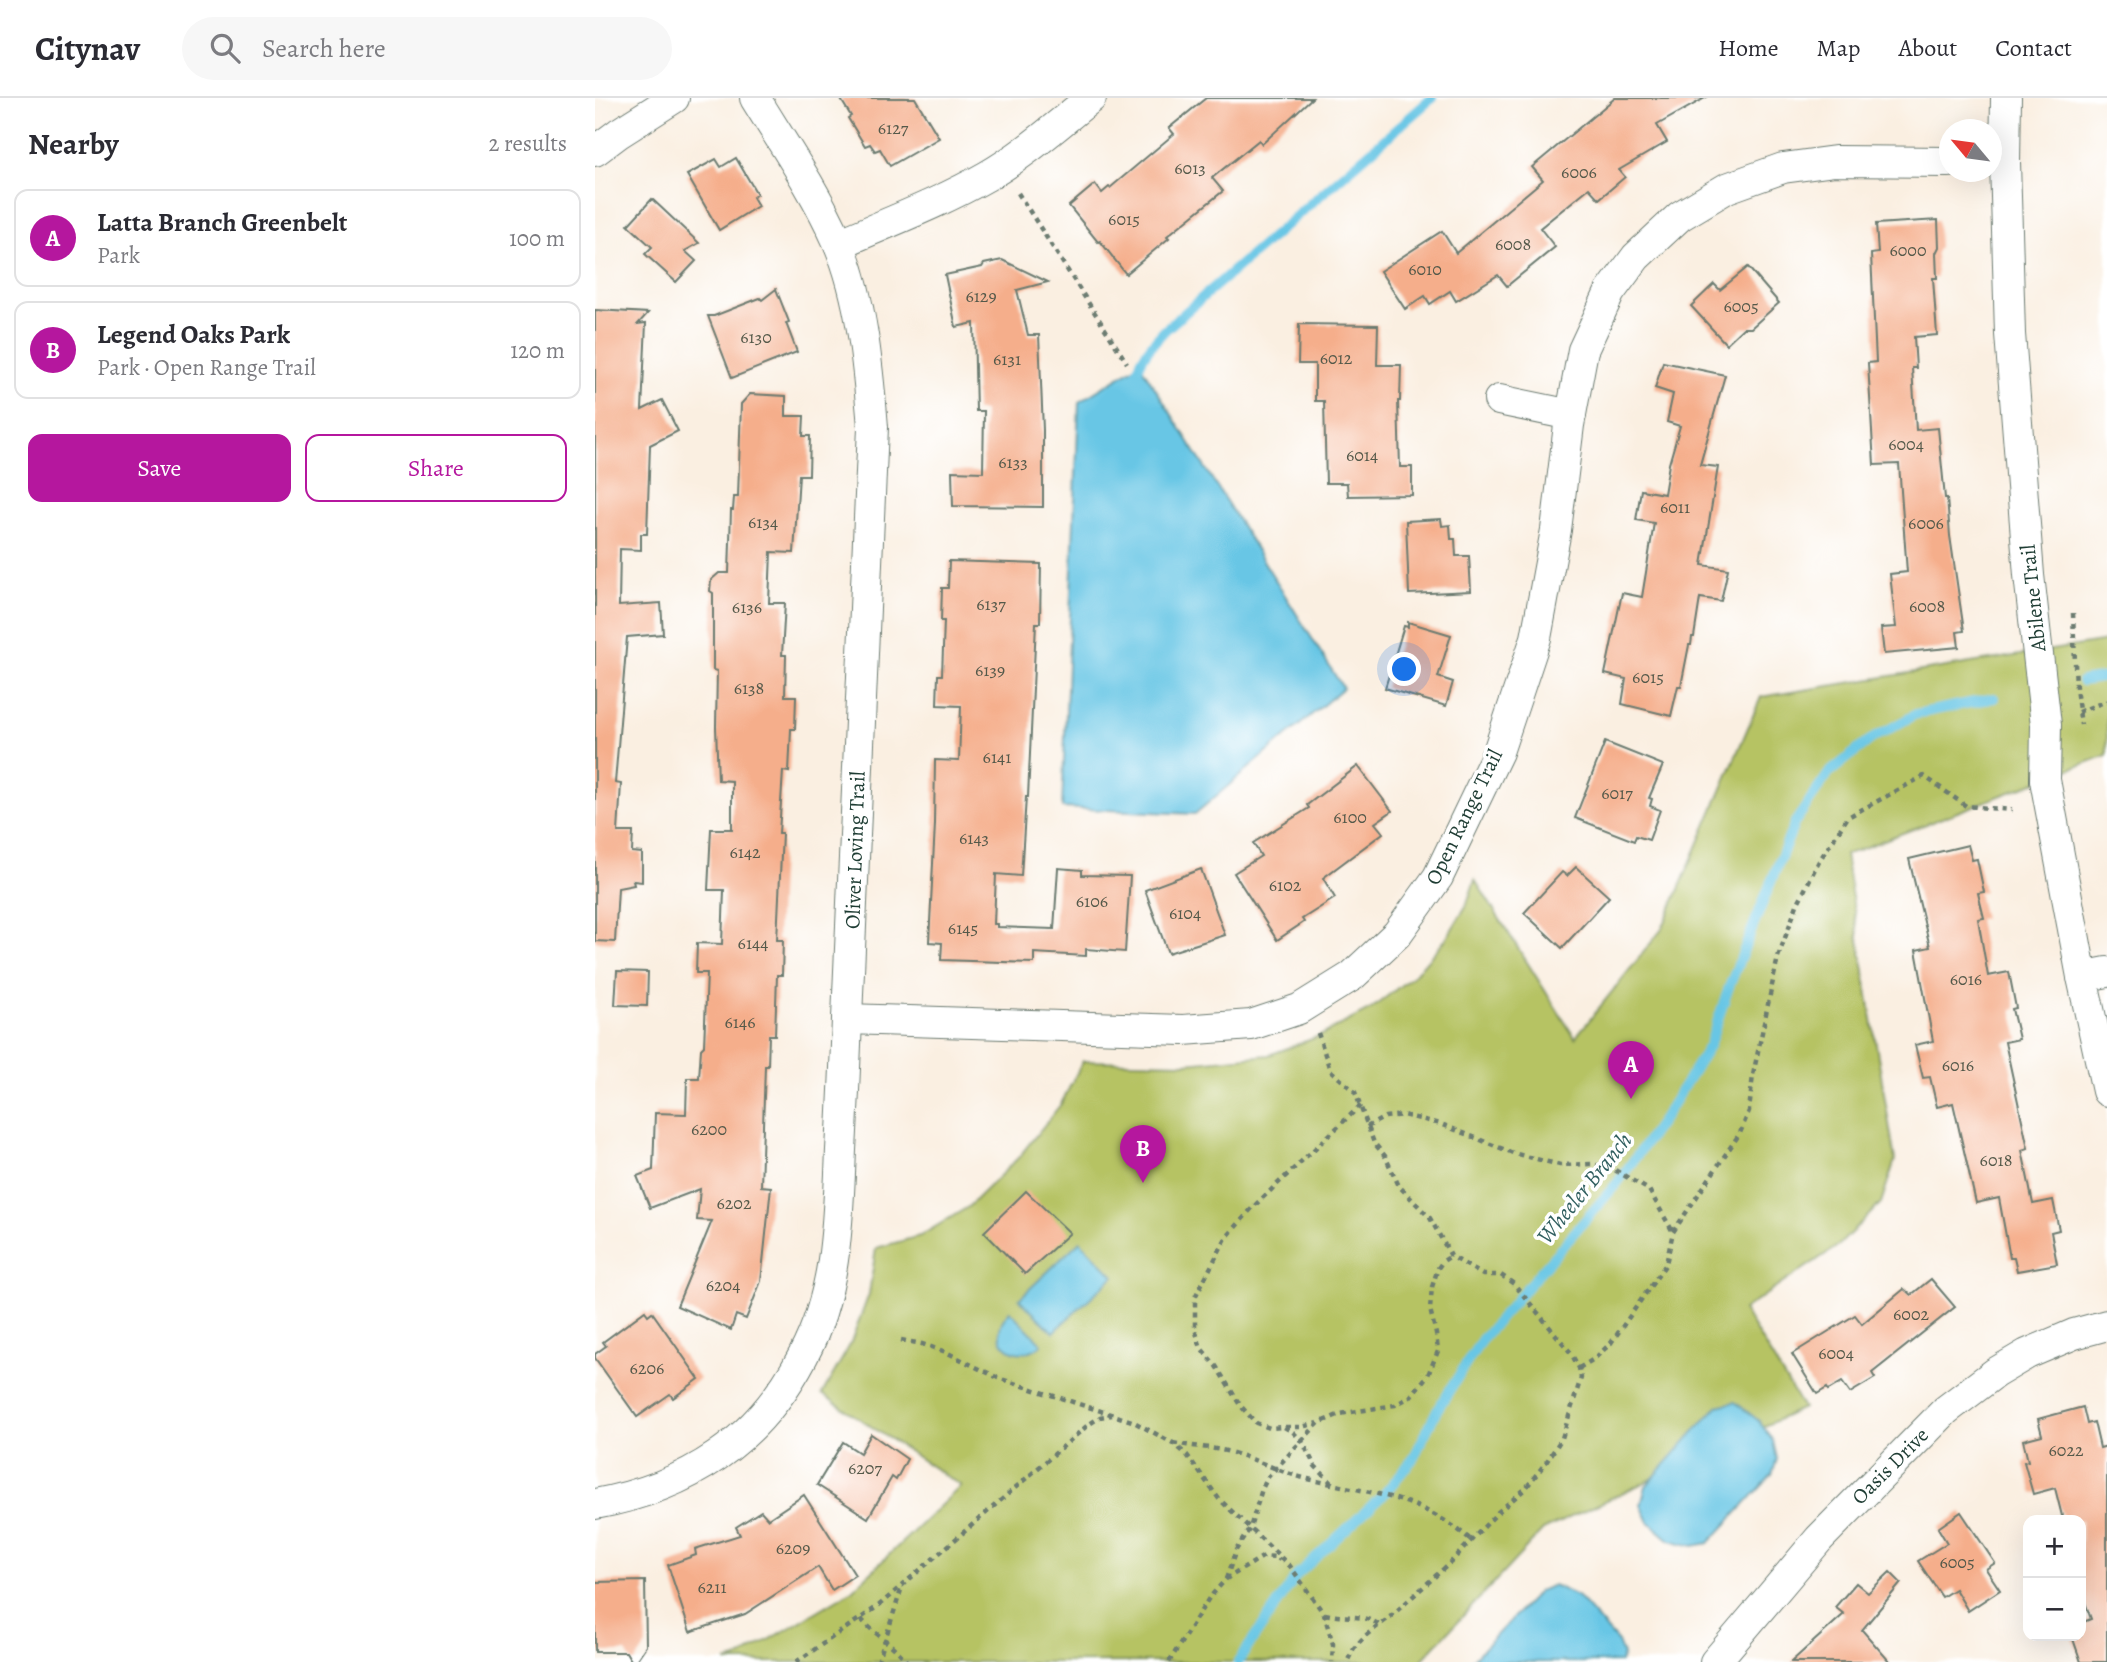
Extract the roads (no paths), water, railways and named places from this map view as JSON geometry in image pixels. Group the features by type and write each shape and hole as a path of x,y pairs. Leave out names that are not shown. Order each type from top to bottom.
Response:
{"street":[{"path":"595,151 674,98"},
{"name":"Oliver Loving Trail","path":"595,1504 667,1484 708,1463 758,1421 783,1391 804,1355 827,1295 833,1265 837,1229 873,427 862,326 839,244 813,191 755,98"},
{"path":"839,244 946,198 990,175 1091,98"},
{"name":"Abilene Trail","path":"2002,130 2006,98"},
{"name":"Open Range Trail","path":"847,1019 1183,1030 1251,1025 1299,1009 1352,976 1397,934 1438,877 1497,752 1536,638 1556,530 1571,415 1583,350 1610,292 1636,257 1680,216 1727,188 1783,167 1835,161 1939,162"},
{"name":"Abilene Trail","path":"2000,182 2029,575 2046,725 2045,780 2095,974 2107,1091"},
{"path":"1499,400 1571,415"},
{"name":"Oasis Drive","path":"1715,1662 1819,1539 1946,1410 1995,1373 2027,1354 2107,1325"}],"water":[{"path":"1140,364 1343,688 1195,814 1062,808 1079,402"},
{"path":"1080,1241 1114,1276 1053,1332 1019,1299"},
{"path":"1010,1311 1042,1344 1032,1351 1022,1353 1006,1346 1001,1339 1000,1330"},
{"path":"1735,1402 1759,1421 1773,1441 1777,1459 1772,1475 1709,1543 1693,1546 1670,1540 1649,1522 1641,1505 1646,1486 1717,1406"},
{"path":"1553,1585 1577,1596 1618,1642 1623,1655 1620,1662 1470,1662 1539,1591"}],"waterway":[{"path":"1136,377 1143,357 1165,330 1432,98"},
{"name":"Wheeler Branch","path":"2082,681 2107,677"},
{"name":"Wheeler Branch","path":"1238,1662 1297,1575 1384,1494 1413,1459 1437,1410 1482,1339 1618,1182 1665,1116 1709,1046 1729,987 1795,822 1829,773 1870,740 1916,714 1994,698"}],"place":[{"name":"Latta Branch Greenbelt","path":"1631,1099"},
{"name":"Legend Oaks Park","path":"1143,1183"}]}
